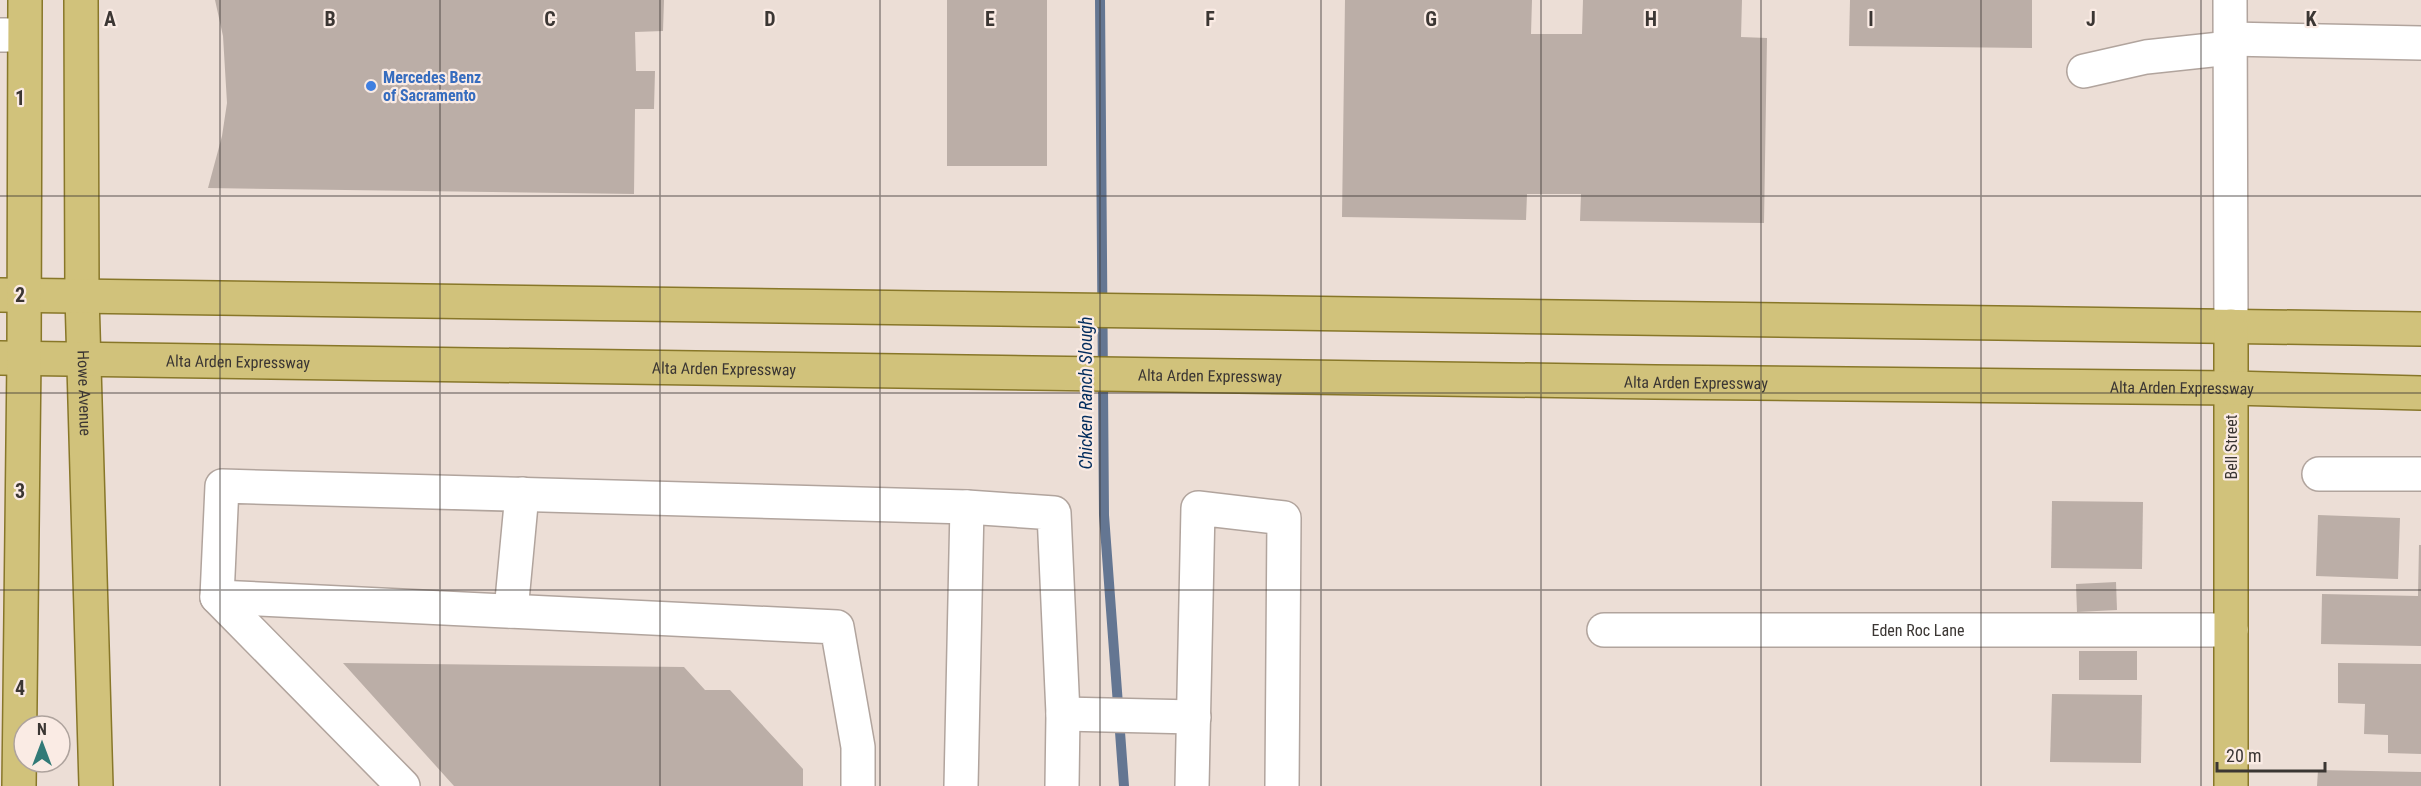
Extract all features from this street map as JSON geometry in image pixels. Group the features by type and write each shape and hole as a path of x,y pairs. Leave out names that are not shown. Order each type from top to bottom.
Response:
{"main road":[{"path":"19,786 10,741 12,35 25,0"},
{"name":"Howe Avenue","path":"81,0 82,296 96,786"},
{"path":"11,295 2421,329"},
{"name":"Bell Street","path":"2231,326 2231,786"},
{"name":"Alta Arden Expressway","path":"12,358 1055,374 2232,388 2421,393"}],"street":[{"name":"Bell Street","path":"2230,0 2231,326"},
{"path":"2084,70 2230,43 2421,43"},
{"path":"2319,474 2421,474"},
{"path":"403,786 217,597 222,486 967,507 1054,513 1074,714 1062,786"},
{"path":"511,611 522,494"},
{"path":"961,786 967,507"},
{"path":"1192,786 1184,716 1198,508 1284,518 1282,786"},
{"path":"217,597 837,627 858,747 858,786"},
{"name":"Eden Roc Lane","path":"1604,630 2231,630"},
{"path":"1074,714 1184,716"}],"building":[{"path":"215,0 664,0 663,31 635,32 636,71 655,71 654,109 635,109 634,194 208,188 222,136 227,103 223,36"},
{"path":"947,0 1047,0 1047,166 947,166"},
{"path":"1345,0 1532,0 1531,34 1582,34 1583,0 1742,0 1741,37 1767,38 1764,223 1580,221 1581,194 1527,194 1526,220 1342,217"},
{"path":"1850,0 2032,0 2032,48 1849,46"},
{"path":"2052,501 2143,502 2142,569 2051,568"},
{"path":"2318,515 2400,518 2398,579 2316,576"},
{"path":"2419,545 2421,545 2421,646 2321,644 2322,594 2418,596"},
{"path":"2116,582 2117,610 2077,612 2076,584"},
{"path":"2079,651 2137,651 2137,680 2079,680"},
{"path":"343,663 684,667 705,690 730,690 803,769 803,786 454,786"},
{"path":"2338,663 2421,664 2421,754 2388,753 2388,735 2364,734 2365,704 2338,703"},
{"path":"2052,694 2142,695 2141,763 2050,762"},
{"path":"2318,770 2421,772 2421,786 2317,786"}],"waterway":[{"name":"Chicken Ranch Slough","path":"1100,0 1104,515 1124,786"}],"place":[{"name":"Mercedes Benz of Sacramento","path":"371,86"}]}
